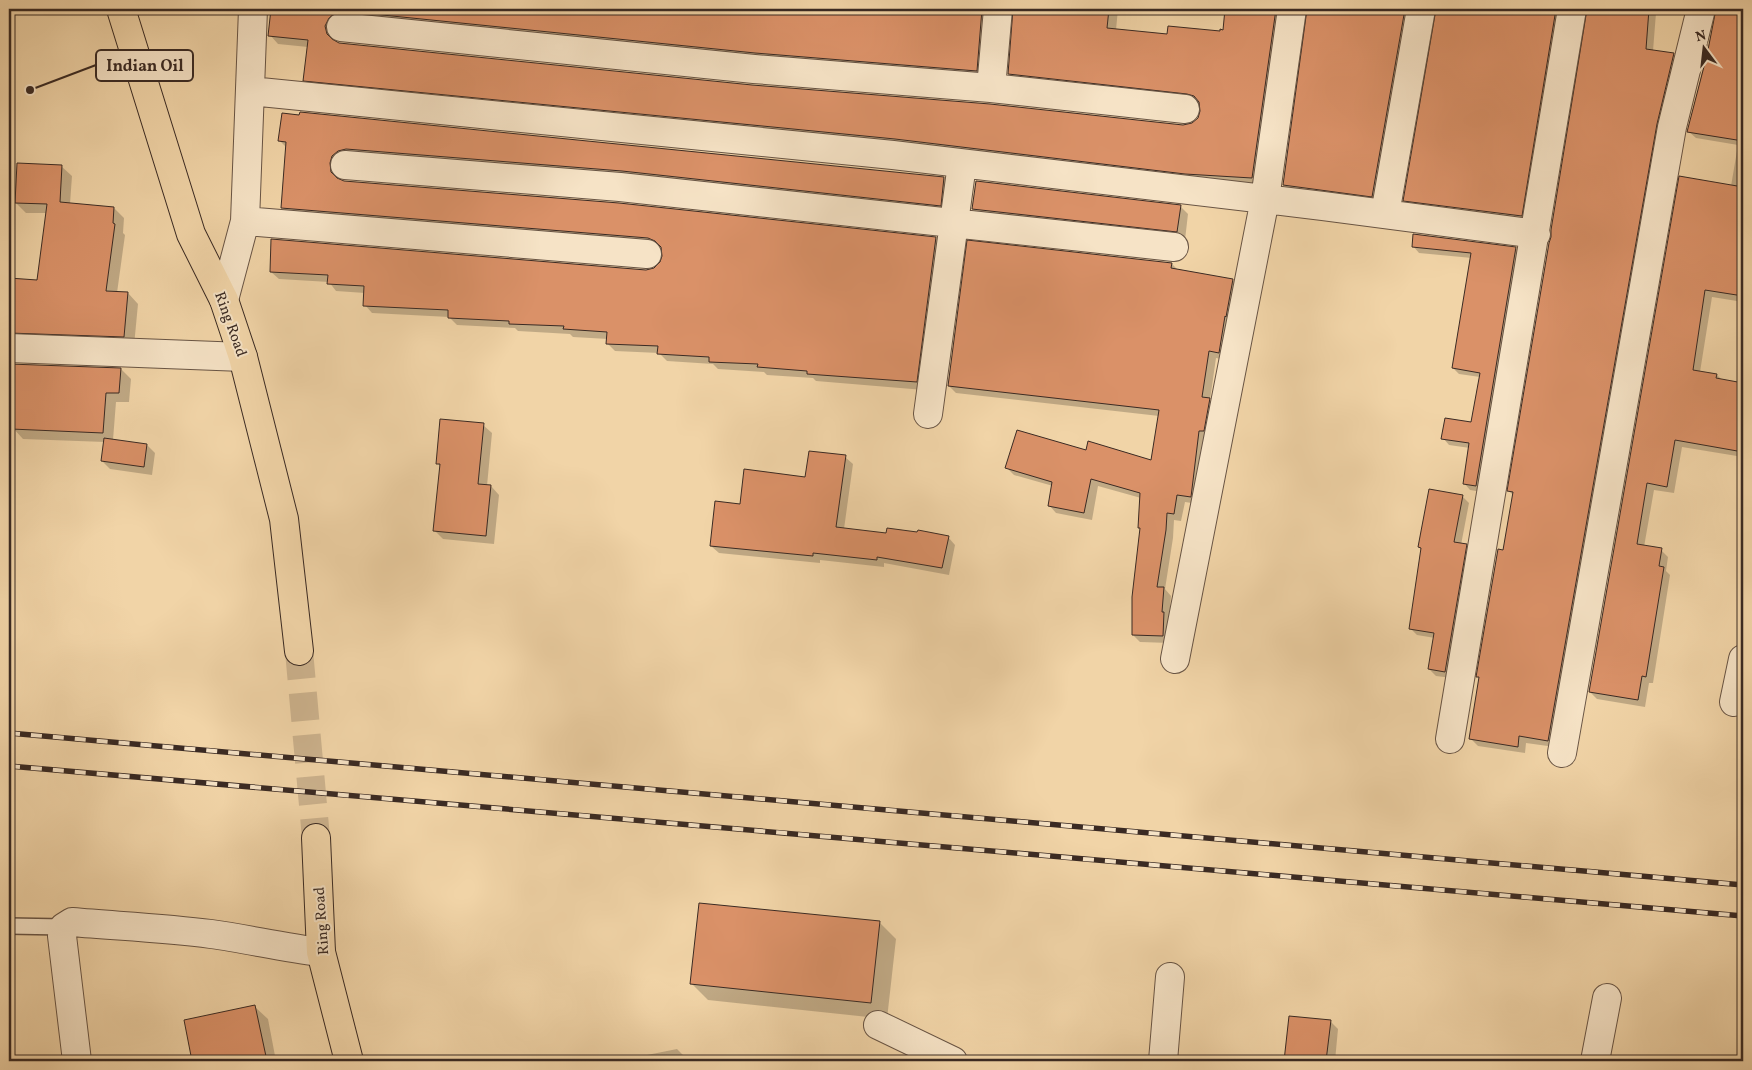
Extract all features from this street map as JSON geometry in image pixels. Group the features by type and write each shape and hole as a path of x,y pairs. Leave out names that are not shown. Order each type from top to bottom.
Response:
{"highway":[{"name":"Ring Road","path":"121,9 191,234 224,300 243,356 284,519 299,651"},
{"name":"Ring Road","path":"316,838 321,952 349,1061"}],"street":[{"path":"224,300 245,221 253,9"},
{"path":"991,88 998,9"},
{"path":"1175,659 1265,200 1292,9"},
{"path":"1385,214 1421,9"},
{"path":"1450,739 1536,234 1572,9"},
{"path":"1562,753 1672,127 1701,9"},
{"path":"341,26 754,69 991,88 1185,108"},
{"path":"250,91 893,156 1385,214 1536,234"},
{"path":"928,414 962,164"},
{"path":"345,165 620,188 1174,247"},
{"path":"245,221 648,254"},
{"path":"9,348 243,356"},
{"path":"1734,702 1743,659"},
{"path":"77,1061 62,936 64,927 72,922 210,934 321,952"},
{"path":"1163,1061 1170,977"},
{"path":"1595,1061 1607,998"},
{"path":"878,1025 953,1061"}],"lane":[{"path":"9,926 64,927"}],"building":[{"path":"271,9 982,9 977,71 755,53 343,11 335,13 329,18 325,26 327,34 339,43 752,85 990,104 1183,125 1192,123 1198,118 1200,111 1199,102 1194,96 1008,74 1013,9 1109,9 1107,28 1167,34 1168,26 1223,30 1225,9 1276,9 1252,178 1185,174 895,139 303,81 308,40 268,36"},
{"path":"1307,9 1358,11 1358,9 1405,9 1372,197 1283,185"},
{"path":"1436,9 1556,9 1522,216 1403,201"},
{"path":"1587,9 1649,9 1646,49 1674,53 1657,124 1548,741 1519,736 1518,747 1469,739 1479,677 1476,677 1498,549 1503,550 1513,492 1507,491 1551,237"},
{"path":"1716,9 1743,13 1743,141 1687,132 1707,55"},
{"path":"300,112 944,177 941,206 622,171 346,149 338,151 332,156 330,163 331,172 337,178 344,181 619,203 936,237 917,382 807,374 807,371 757,367 758,364 709,362 709,357 657,354 658,346 606,344 607,332 563,329 564,326 509,324 509,321 448,318 448,310 363,306 364,286 327,284 328,275 270,272 271,239 646,270 654,268 660,262 662,256 661,247 655,241 648,238 281,208 286,142 278,141 282,113 299,115"},
{"path":"17,163 62,165 60,202 114,207 113,223 115,224 106,291 128,292 124,337 9,333 9,278 37,280 47,204 15,203"},
{"path":"1679,176 1743,187 1743,296 1705,290 1693,370 1717,374 1716,378 1743,383 1743,452 1675,440 1667,487 1647,483 1637,544 1662,548 1659,566 1664,567 1646,677 1642,676 1638,700 1589,692"},
{"path":"976,181 1181,205 1177,232 972,209"},
{"path":"1413,234 1516,247 1476,486 1463,484 1469,443 1441,439 1445,418 1471,422 1480,373 1452,368 1471,253 1412,247"},
{"path":"967,240 1172,263 1171,268 1233,279 1219,353 1209,351 1202,397 1210,398 1204,431 1199,431 1191,497 1177,495 1174,514 1167,513 1157,587 1164,587 1163,636 1132,635 1132,597 1140,528 1138,528 1140,493 1091,479 1084,513 1048,506 1052,482 1005,468 1017,430 1086,450 1088,441 1151,460 1159,410 948,386"},
{"path":"9,364 121,368 119,393 106,393 103,433 11,429 13,403 9,402"},
{"path":"440,419 484,423 478,484 491,485 486,536 433,531 440,464 436,464"},
{"path":"104,438 147,444 144,467 101,461"},
{"path":"809,451 846,455 836,527 886,533 887,528 917,532 918,530 949,536 942,568 877,557 877,560 813,553 813,556 710,546 715,501 740,504 744,469 805,477"},
{"path":"1429,489 1463,495 1454,542 1467,544 1445,672 1428,669 1434,633 1409,629 1421,548 1418,547"},
{"path":"699,903 880,921 871,1003 690,984"},
{"path":"255,1005 267,1061 192,1061 184,1020"},
{"path":"1289,1016 1331,1020 1326,1061 1284,1061"}],"tunnel":[{"path":"299,651 316,838"}],"railway":[{"path":"9,733 1743,885"},
{"path":"9,766 1743,916"}],"place":[{"name":"Indian Oil","path":"30,90"}]}
